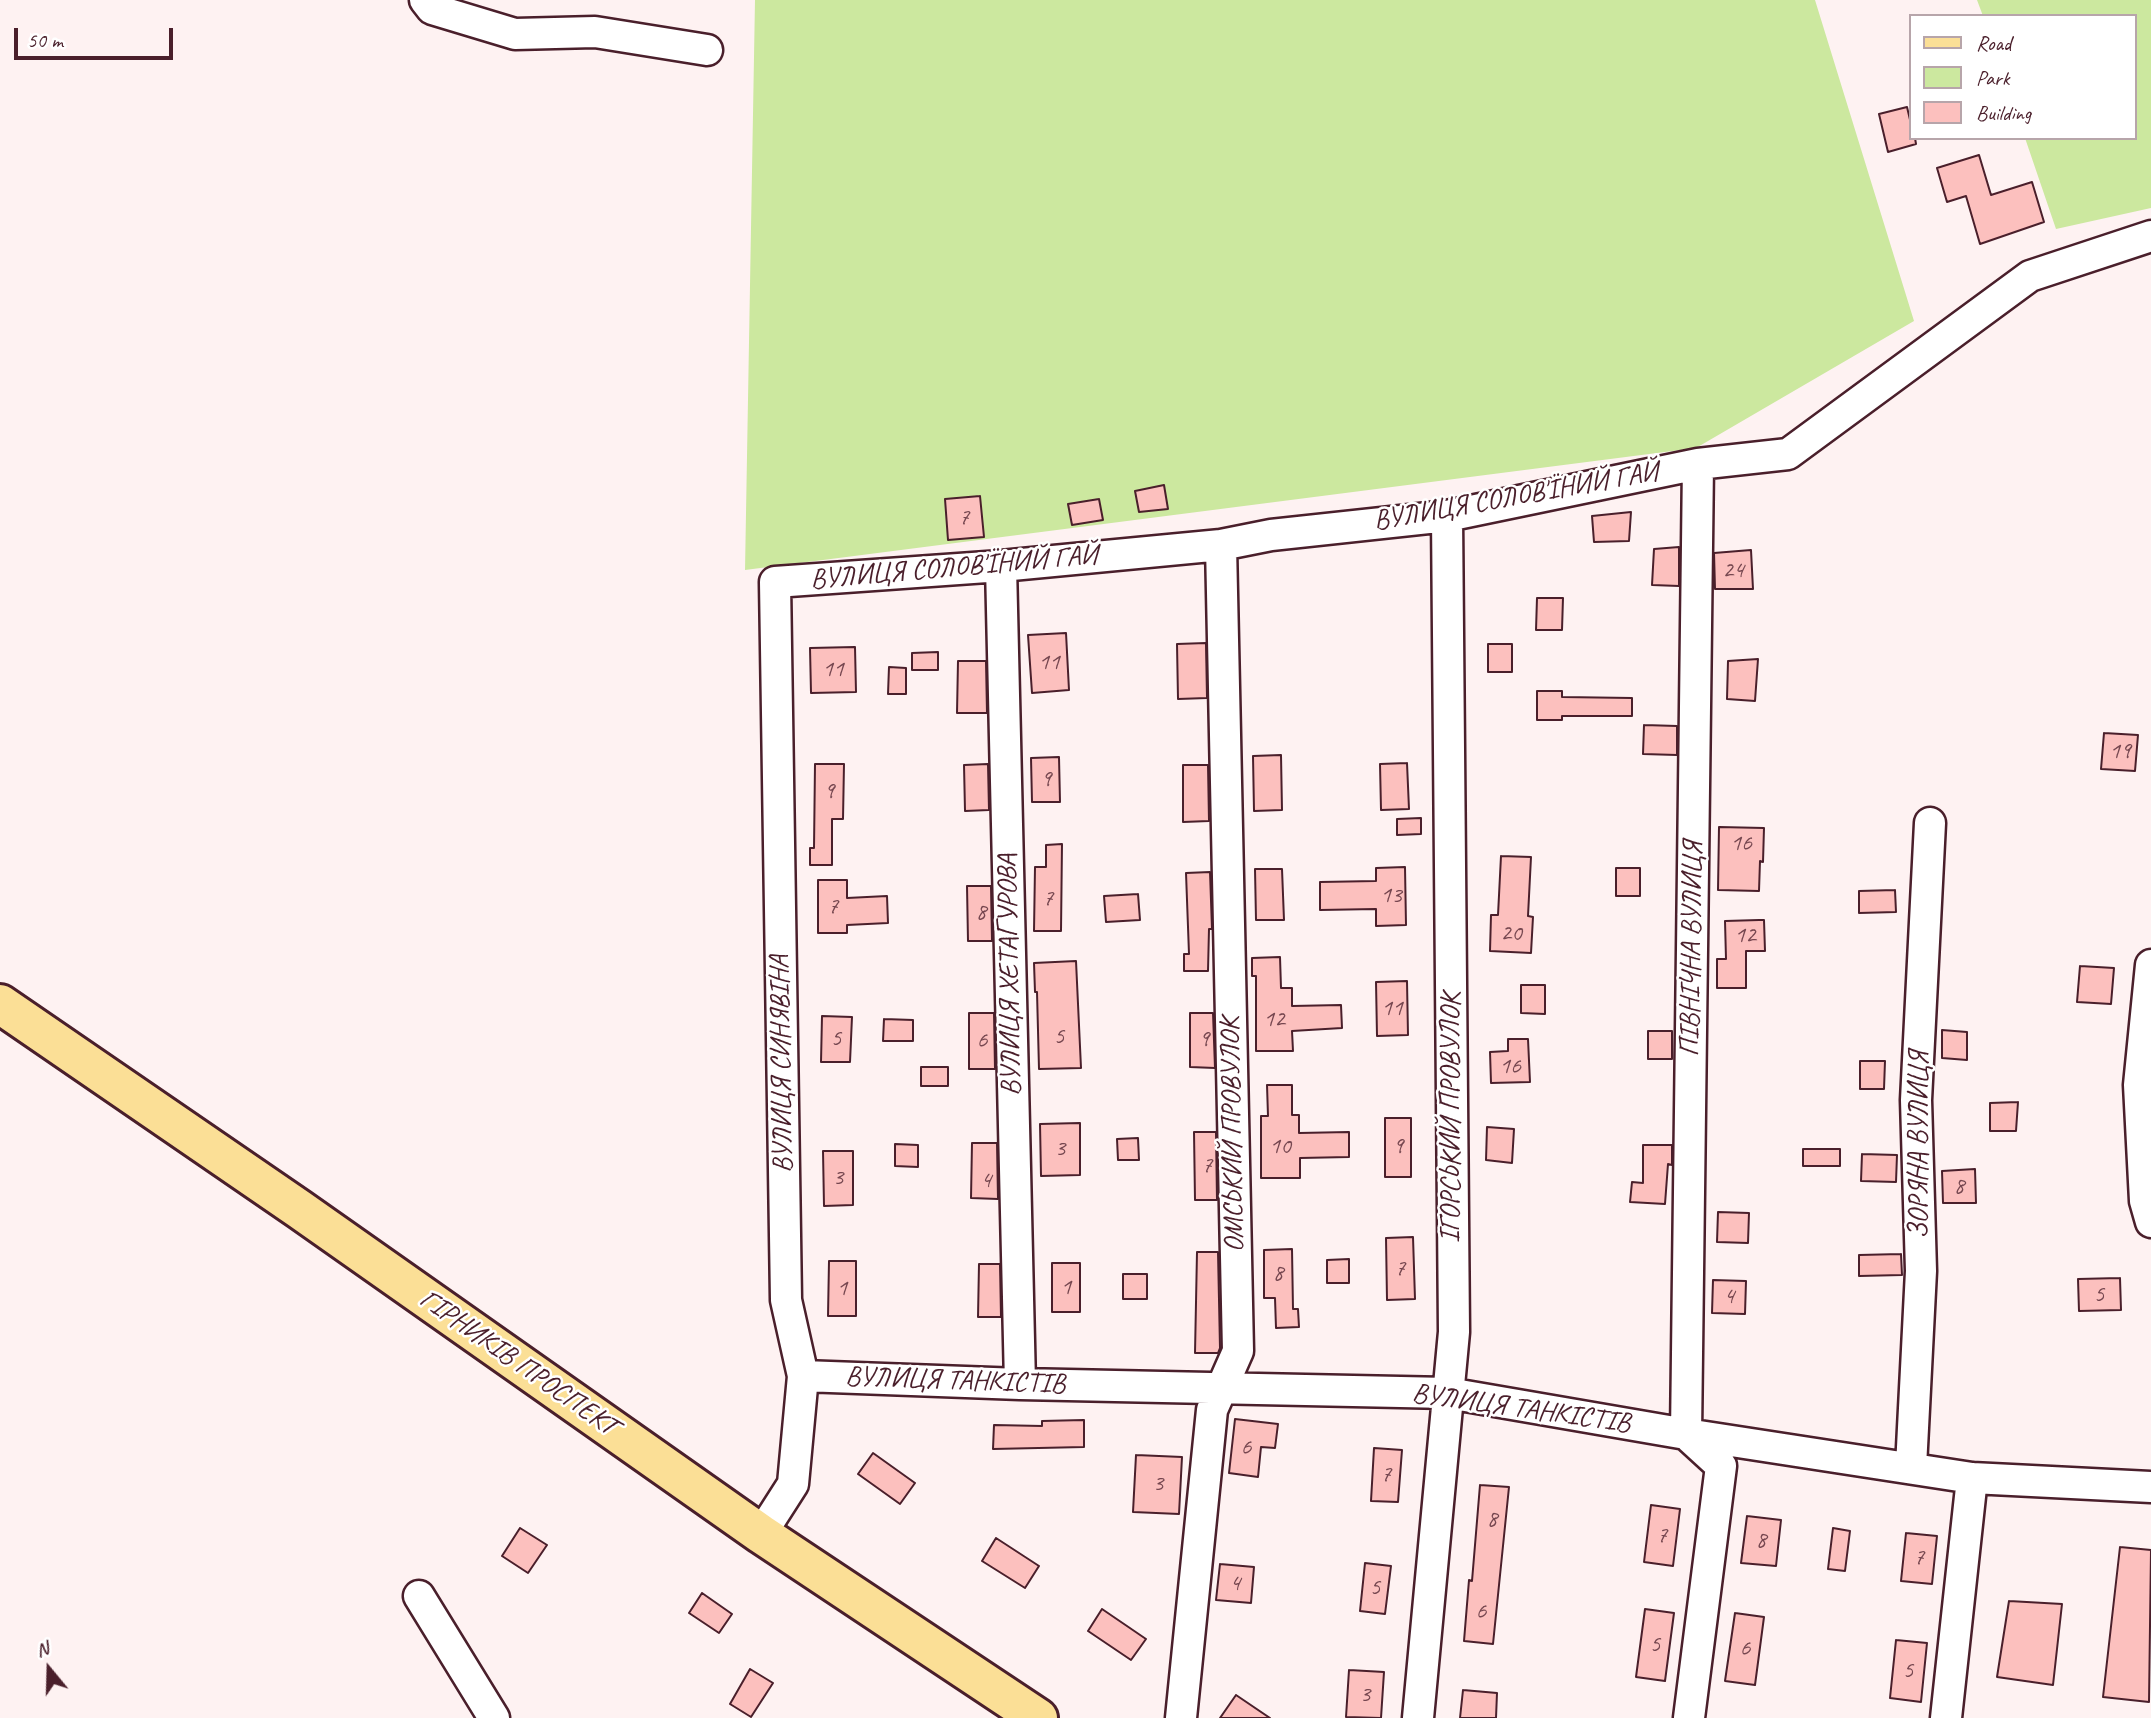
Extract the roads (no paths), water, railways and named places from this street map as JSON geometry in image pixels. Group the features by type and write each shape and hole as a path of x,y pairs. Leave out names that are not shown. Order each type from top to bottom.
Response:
{"main road":[{"name":"ГІРНИКІВ ПРОСПЕКТ","path":"0,1004 299,1209 761,1534 1038,1718"}],"street":[{"path":"425,0 432,9 515,34 595,32 707,50"},
{"name":"ВУЛИЦЯ СОЛОВ'ЇНИЙ ГАЙ","path":"775,582 1001,566 1222,545 1271,536 1447,516 1698,464 1788,454 2029,276 2151,236"},
{"name":"ПІВНІЧНА ВУЛИЦЯ","path":"1686,1434 1698,464"},
{"name":"ІГОРСЬКИЙ ПРОВУЛОК","path":"1418,1718 1454,1332 1447,516"},
{"name":"ОМСЬКИЙ ПРОВУЛОК","path":"1181,1718 1212,1410 1238,1351 1222,545"},
{"name":"ВУЛИЦЯ ХЕТАГУРОВА","path":"1001,566 1020,1384"},
{"name":"ВУЛИЦЯ СИНЯВІНА","path":"761,1534 793,1484 803,1376 786,1300 775,582"},
{"name":"ЗОРЯНА ВУЛИЦЯ","path":"1911,1467 1921,1271 1916,1100 1930,823"},
{"path":"2151,965 2140,1085 2145,1201 2151,1222"},
{"name":"ВУЛИЦЯ ТАНКІСТІВ","path":"803,1376 1020,1384 1448,1393 1686,1434 1972,1478 2151,1487"},
{"path":"1686,1434 1721,1466 1689,1718"},
{"path":"1946,1718 1972,1478"},
{"path":"419,1596 494,1718"}]}
